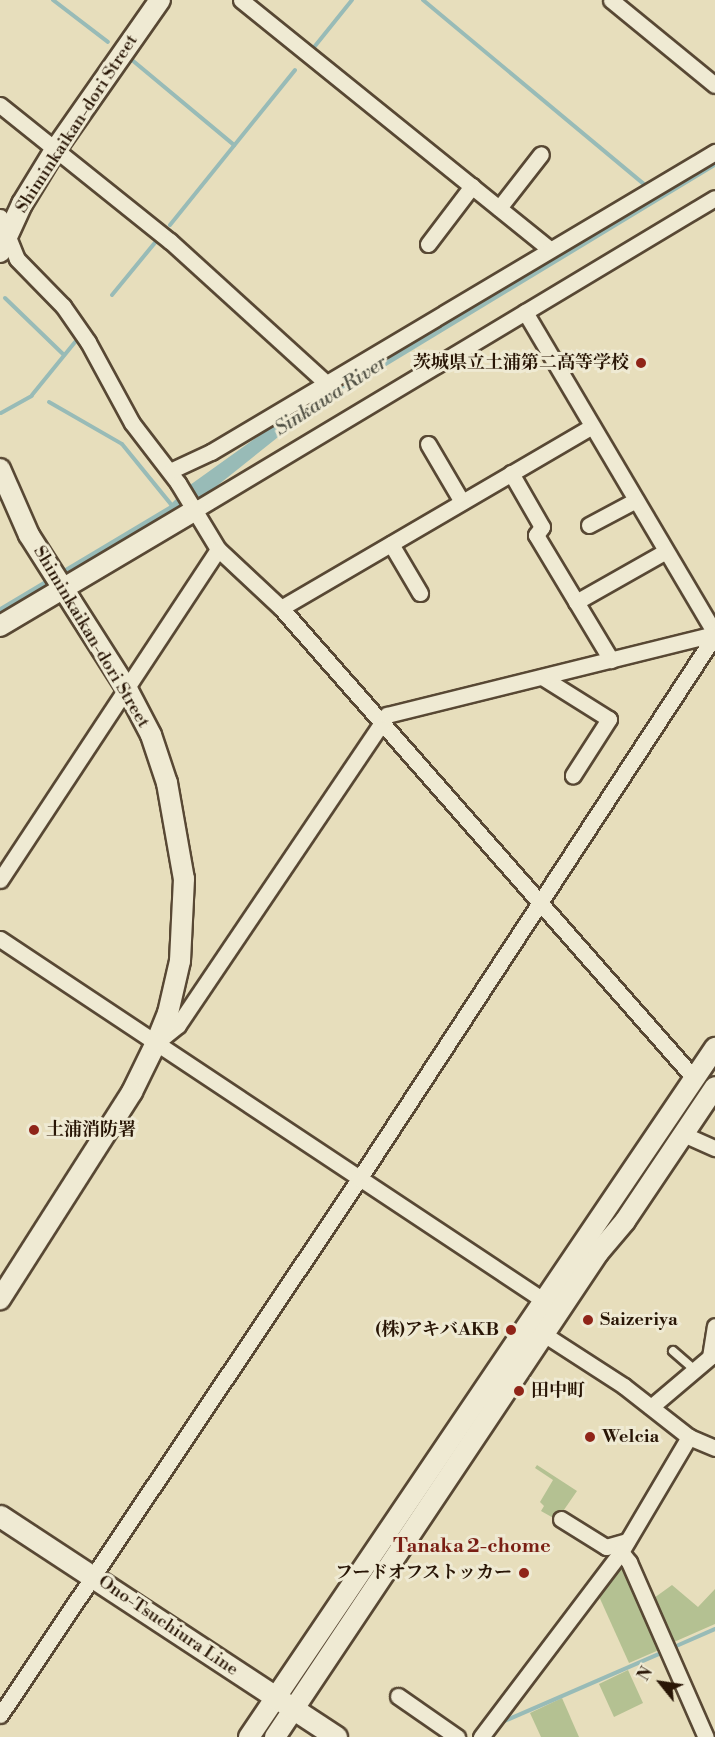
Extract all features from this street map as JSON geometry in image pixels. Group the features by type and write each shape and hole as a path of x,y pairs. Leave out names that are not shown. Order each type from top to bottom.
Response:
{"main road":[{"name":"Ono-Tsuchiura Line","path":"0,1516 336,1737"}],"street":[{"name":"Shiminkaikan-dori Street","path":"2,235 55,150 160,0"},
{"path":"241,0 550,249"},
{"path":"611,0 715,85"},
{"path":"0,105 170,241 326,383"},
{"path":"174,477 211,452 715,152"},
{"path":"499,208 541,153"},
{"path":"428,244 472,186"},
{"path":"0,626 193,507 715,198"},
{"path":"2,235 27,273 63,306 88,342 132,423 174,477 218,549 281,608 694,1078 715,1080"},
{"path":"525,312 715,634"},
{"path":"281,608 592,426"},
{"path":"428,444 462,502"},
{"name":"Shiminkaikan-dori Street","path":"0,469 18,514 127,689 151,735 167,783 184,879 180,961 168,1013 156,1043 132,1092 0,1299"},
{"path":"511,473 542,527 536,535 611,660"},
{"path":"590,525 636,500"},
{"path":"390,544 420,593"},
{"path":"0,880 218,549"},
{"path":"576,602 666,551"},
{"path":"156,1043 178,1025 380,722 387,715 715,634"},
{"path":"0,1715 359,1179 715,634"},
{"path":"543,677 609,719 573,775"},
{"path":"0,939 552,1306"},
{"path":"552,1306 715,1048"},
{"path":"249,1737 552,1306 683,1134 715,1087"},
{"path":"683,1134 715,1148"},
{"path":"651,1407 710,1358 715,1326"},
{"path":"536,1329 651,1407 689,1437 715,1448"},
{"path":"275,1737 294,1711 536,1329"},
{"path":"481,1737 624,1547 689,1437"},
{"path":"561,1519 606,1548 624,1547"},
{"path":"624,1547 706,1737"},
{"path":"398,1696 457,1737"}],"lane":[{"path":"673,1351 695,1370"}],"green space":[{"path":"537,1465 577,1491 557,1520 541,1511 544,1506 540,1502 553,1480 535,1468"},
{"path":"621,1564 659,1650 629,1663 597,1592 617,1565"},
{"path":"672,1585 698,1607 715,1589 715,1624 674,1642 654,1598"},
{"path":"628,1670 643,1703 614,1717 599,1684"},
{"path":"562,1698 579,1737 541,1737 530,1713"}],"water":[{"name":"Sinkawa River","path":"715,155 715,167 307,414 198,501 0,617 0,607 169,506 190,485 302,405"}],"waterway":[{"path":"53,0 108,42"},
{"path":"315,46 352,0"},
{"path":"423,0 644,184"},
{"path":"132,60 234,145"},
{"path":"170,225 295,70"},
{"path":"112,295 158,239"},
{"path":"5,298 64,355"},
{"path":"32,395 75,342"},
{"path":"1,413 32,396"},
{"path":"49,402 122,444 174,508"},
{"path":"674,1647 715,1629"},
{"path":"500,1723 661,1653"}],"place":[{"name":"茨城県立土浦第二高等学校","path":"641,363"},
{"name":"土浦消防署","path":"34,1130"},
{"name":"Saizeriya","path":"588,1320"},
{"name":"(株)アキバAKB","path":"511,1330"},
{"name":"田中町","path":"519,1391"},
{"name":"Welcia","path":"590,1437"},
{"name":"フードオフストッカー","path":"524,1573"}],"district":[{"name":"Tanaka 2-chome","path":"472,1546"}]}
